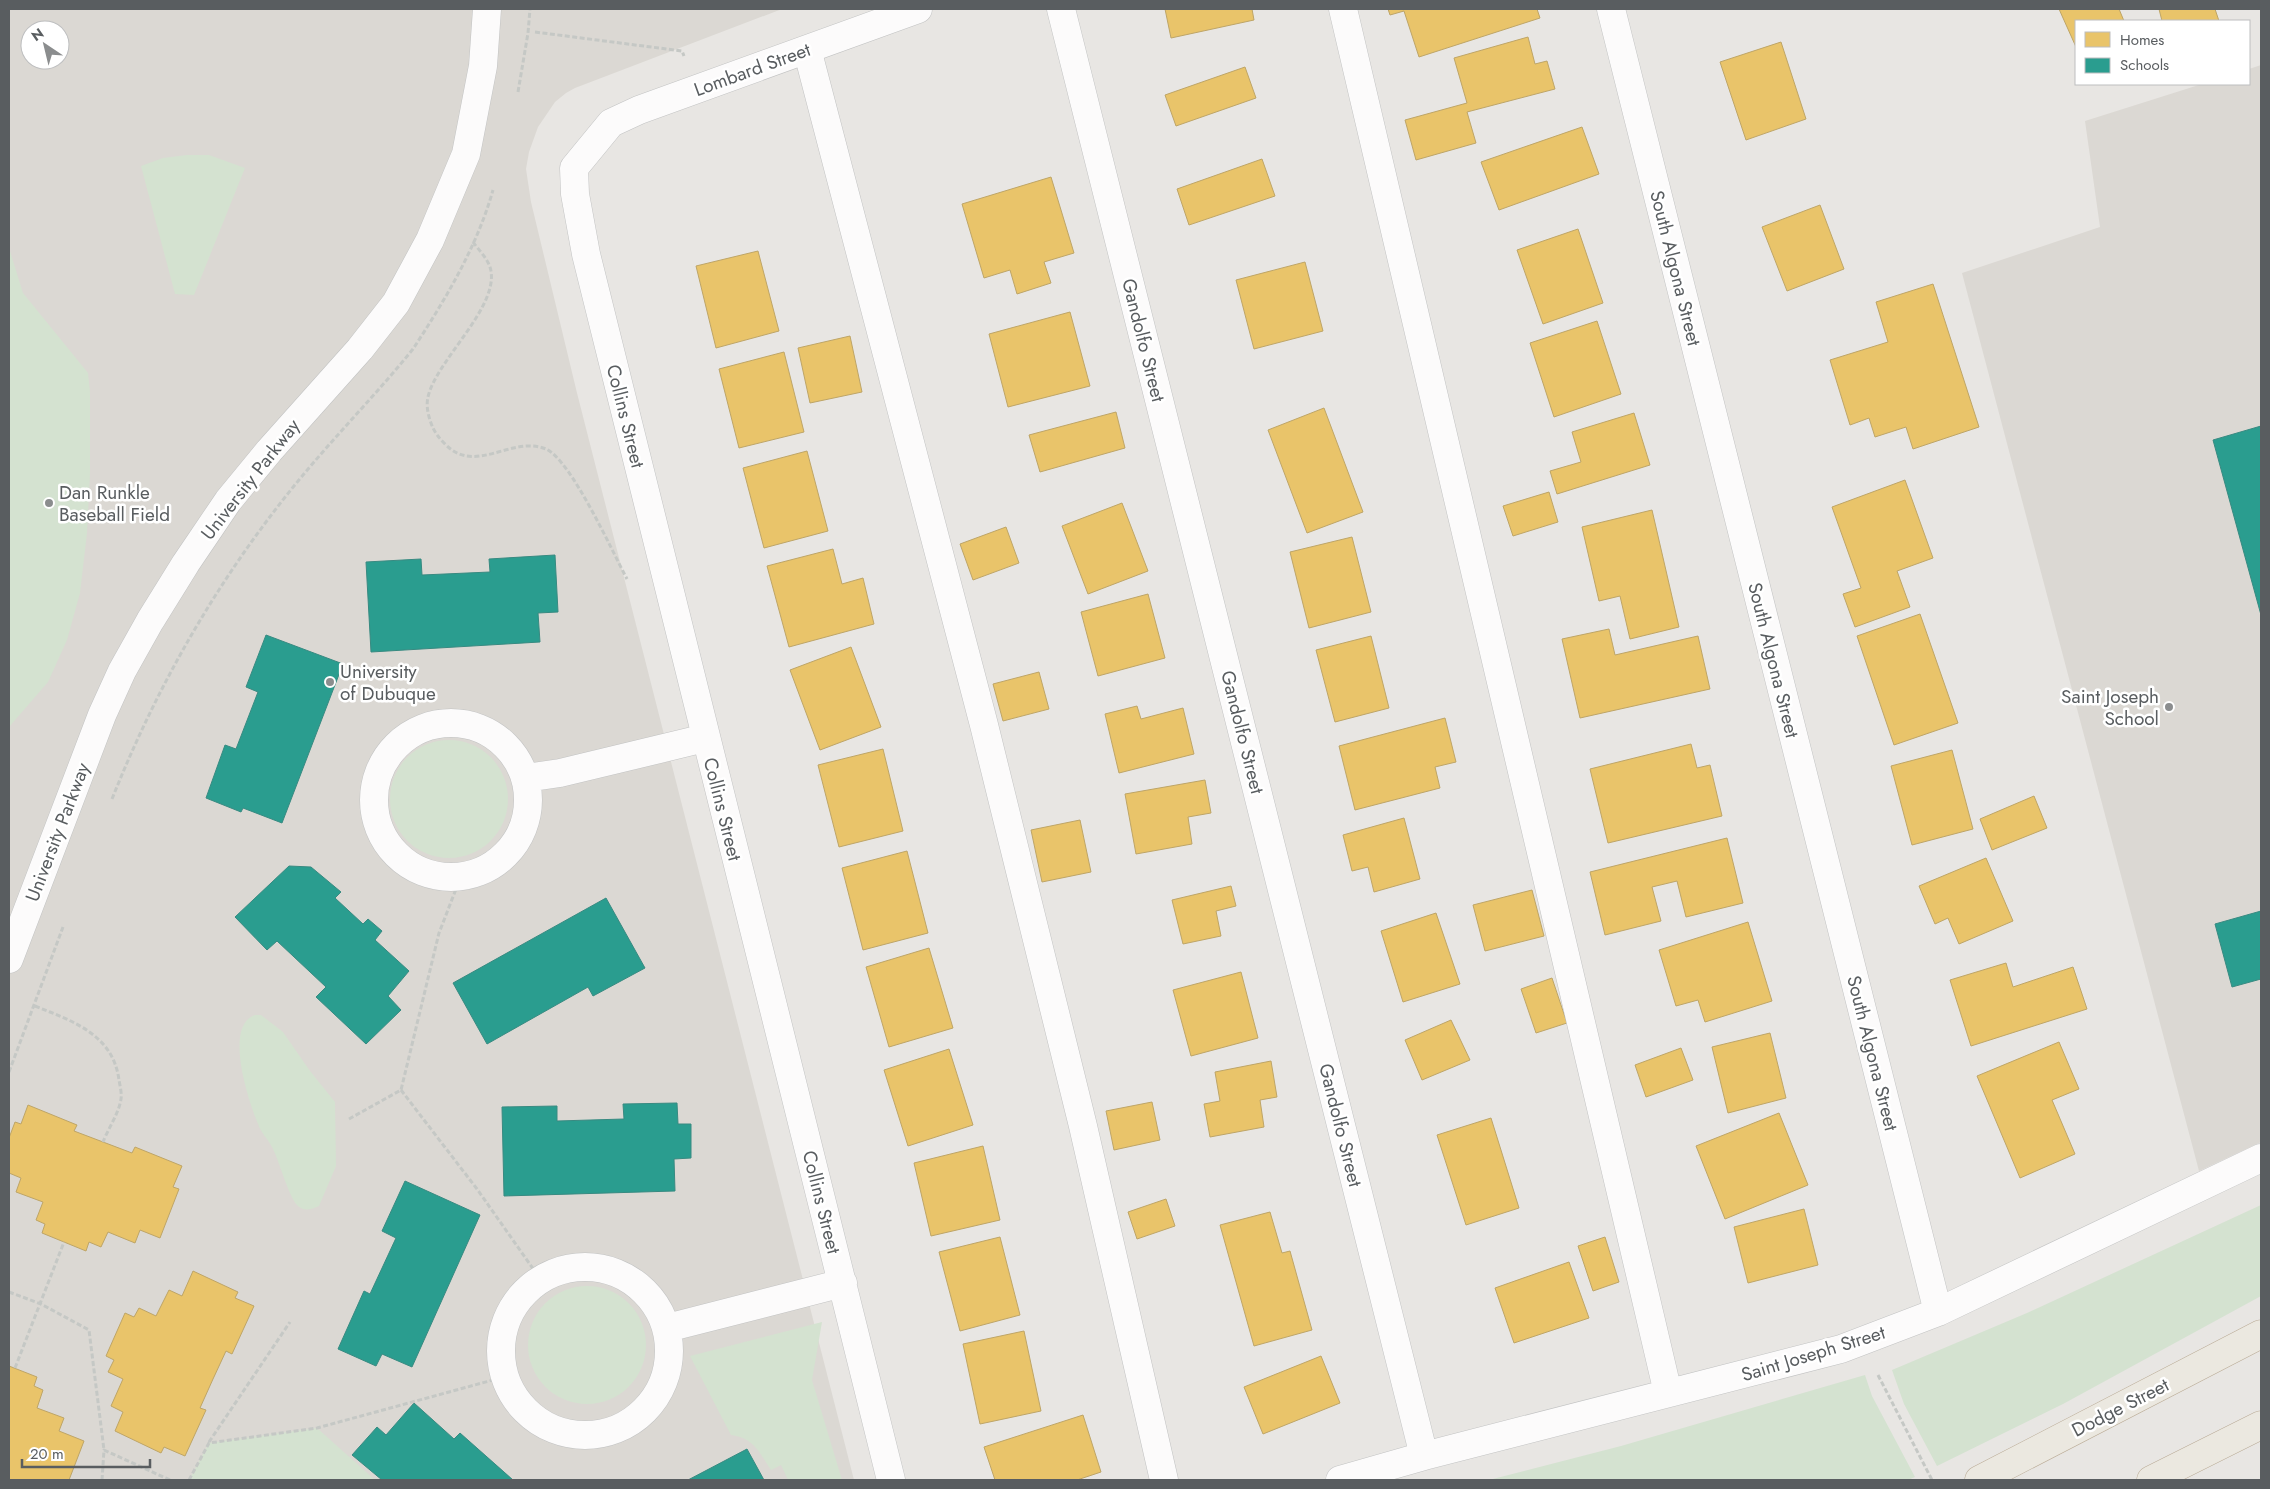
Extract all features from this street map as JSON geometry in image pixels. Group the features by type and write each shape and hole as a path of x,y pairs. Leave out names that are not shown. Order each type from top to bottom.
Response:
{"highway":[{"name":"Dodge Street","path":"1979,1480 2261,1334"},
{"path":"2151,1480 2261,1425"},
{"path":"2173,1480 2261,1444"}],"street":[{"name":"University Parkway","path":"9,959 102,716 122,671 150,621 228,501 275,444 360,349 396,303 430,240 466,154 483,66 487,9"},
{"name":"Lombard Street","path":"594,142 611,123 639,110 918,9"},
{"name":"Gandolfo Street","path":"1062,9 1424,1456"},
{"path":"1343,9 1668,1393"},
{"name":"South Algona Street","path":"1611,9 1938,1312"},
{"path":"807,49 988,744 1083,1126 1164,1480"},
{"name":"Collins Street","path":"594,142 574,168 575,194 586,254 891,1480"},
{"path":"456,723 482,729 503,743 519,764 526,778 527,812 519,835 504,855 484,869 461,876 435,876 412,866 391,849 378,827 374,802 377,777 389,754 408,736 431,725 456,723"},
{"path":"526,778 560,773 705,738"},
{"name":"Saint Joseph Street","path":"1340,1480 1424,1456 1841,1349 1938,1312 2261,1158"},
{"path":"590,1267 616,1272 638,1285 656,1305 667,1328 670,1357 662,1386 646,1410 622,1428 594,1436 565,1434 538,1423 517,1403 504,1377 500,1349 505,1322 519,1298 541,1280 564,1269 590,1267"},
{"path":"667,1328 843,1283"}],"path":[{"path":"518,94 530,9"},
{"path":"535,32 682,51 698,88"},
{"path":"109,807 144,725 194,628 240,558 280,504 413,349 462,266 494,186"},
{"path":"349,1119 400,1090 439,933 461,876"},
{"path":"9,1072 65,921"},
{"path":"35,1006 77,1023 98,1037 112,1055 118,1074 121,1099 103,1142"},
{"path":"400,1090 477,1189 501,1226 541,1280"},
{"path":"15,1368 64,1242"},
{"path":"9,1292 41,1304 89,1330 104,1450 102,1480"},
{"path":"190,1480 209,1443 290,1322"},
{"path":"1878,1375 1932,1480"},
{"path":"209,1443 317,1428 504,1377"},
{"path":"104,1450 170,1480"}],"shaded area":[{"name":"University of Dubuque","path":"9,9 782,9 566,93 555,102 538,127 529,152 526,169 531,202 577,393 854,1480 9,1480"},
{"name":"Saint Joseph School","path":"2261,65 2261,1142 2199,1171 1962,273 2100,227 2085,121 2199,85 2250,85 2250,69"}],"green space":[{"path":"209,155 245,168 194,295 175,294 141,166 163,158"},
{"name":"Dan Runkle Baseball Field","path":"9,248 23,293 88,373 90,392 90,474 87,533 80,593 67,640 48,682 9,727"},
{"path":"449,740 472,744 491,757 504,776 508,799 504,822 491,841 472,854 449,858 426,854 407,841 394,822 390,799 394,776 407,757 426,744"},
{"path":"255,1015 261,1015 283,1032 310,1071 335,1102 336,1166 319,1206 311,1209 301,1208 295,1202 272,1147 259,1127 249,1099 241,1065 241,1034 246,1022"},
{"path":"2261,1205 2261,1296 2063,1404 1937,1466 1904,1404 1892,1370 2027,1313"},
{"path":"587,1286 610,1290 629,1303 642,1322 646,1345 642,1368 629,1387 610,1400 587,1404 564,1400 545,1387 532,1368 528,1345 532,1322 545,1303 564,1290"},
{"path":"822,1322 812,1380 842,1480 788,1480 781,1465 771,1470 751,1443 731,1435 690,1356"},
{"path":"1865,1375 1872,1396 1915,1477 1908,1480 1489,1480 1621,1446"},
{"path":"317,1428 375,1480 189,1480 209,1443"}],"building: Homes":[{"path":"1165,9 1252,9 1254,20 1171,38"},
{"path":"1388,9 1537,9 1540,18 1419,57 1404,11 1390,15"},
{"path":"2059,9 2119,9 2124,20 2075,20 2075,45"},
{"path":"2159,9 2215,9 2219,20 2162,20"},
{"path":"1528,37 1535,64 1547,61 1555,89 1467,112 1476,143 1416,160 1405,120 1467,103 1454,58"},
{"path":"1781,42 1806,119 1746,140 1720,62"},
{"path":"1245,67 1256,98 1176,126 1165,95"},
{"path":"1582,127 1599,174 1499,210 1481,162"},
{"path":"1262,159 1275,196 1189,225 1177,189"},
{"path":"1051,177 1074,253 1044,262 1051,283 1017,294 1010,270 984,278 962,204"},
{"path":"1820,205 1844,269 1787,291 1762,227"},
{"path":"1578,229 1603,303 1543,324 1517,250"},
{"path":"758,251 779,331 716,348 696,266"},
{"path":"1305,262 1323,331 1254,349 1236,280"},
{"path":"1933,284 1979,427 1913,449 1906,427 1875,437 1869,418 1850,425 1830,360 1888,342 1876,302"},
{"path":"1070,312 1090,386 1008,407 989,334"},
{"path":"1597,321 1621,394 1554,417 1530,343"},
{"path":"850,336 862,392 810,403 798,348"},
{"path":"784,352 804,432 739,448 719,369"},
{"path":"1324,408 1363,512 1307,533 1268,430"},
{"path":"1116,412 1125,448 1040,472 1029,435"},
{"path":"1634,413 1650,465 1557,494 1550,471 1581,462 1572,432"},
{"path":"807,451 828,531 764,548 743,468"},
{"path":"1905,480 1933,558 1897,571 1910,607 1855,627 1843,594 1861,588 1832,507"},
{"path":"1549,492 1558,522 1513,536 1503,506"},
{"path":"1122,503 1148,571 1088,594 1062,526"},
{"path":"1652,510 1679,627 1630,639 1620,596 1599,601 1582,527"},
{"path":"1006,527 1019,563 973,580 960,544"},
{"path":"1352,537 1371,612 1309,628 1290,552"},
{"path":"833,549 842,584 863,578 874,624 789,647 767,566"},
{"path":"1148,594 1165,658 1098,676 1081,612"},
{"path":"1920,614 1958,723 1894,745 1857,636"},
{"path":"1609,629 1615,655 1698,636 1710,689 1580,718 1562,639"},
{"path":"1371,636 1389,708 1335,722 1316,650"},
{"path":"851,647 881,727 820,750 790,670"},
{"path":"1039,672 1049,709 1003,721 993,684"},
{"path":"1137,706 1141,719 1183,708 1194,754 1119,773 1105,714"},
{"path":"1445,718 1456,762 1435,767 1440,788 1355,810 1339,746"},
{"path":"1691,744 1697,768 1710,765 1722,816 1608,843 1590,769"},
{"path":"883,749 903,831 839,847 818,765"},
{"path":"1952,750 1973,829 1912,845 1891,766"},
{"path":"1205,780 1211,813 1188,817 1192,844 1136,854 1125,794"},
{"path":"2034,796 2047,828 1992,850 1980,819"},
{"path":"1404,818 1420,879 1374,892 1368,867 1352,871 1343,835"},
{"path":"1080,820 1091,872 1042,882 1031,830"},
{"path":"1727,838 1743,903 1686,917 1677,881 1652,887 1661,921 1605,935 1590,872"},
{"path":"907,851 928,933 863,950 842,868"},
{"path":"1986,858 2013,921 1959,944 1948,918 1935,924 1919,886"},
{"path":"1231,886 1236,906 1216,911 1221,936 1183,944 1172,900"},
{"path":"1532,890 1544,936 1485,951 1473,905"},
{"path":"1436,913 1460,984 1403,1002 1381,931"},
{"path":"1748,922 1772,1001 1705,1022 1698,1000 1676,1006 1659,950"},
{"path":"929,948 953,1028 889,1047 866,967"},
{"path":"2006,963 2013,987 2073,967 2087,1009 1971,1046 1950,980"},
{"path":"1241,972 1258,1038 1191,1056 1173,990"},
{"path":"1552,978 1567,1023 1536,1033 1521,989"},
{"path":"1451,1020 1470,1060 1422,1080 1405,1040"},
{"path":"1770,1033 1786,1098 1728,1113 1712,1047"},
{"path":"2059,1042 2079,1089 2052,1100 2075,1154 2020,1178 1977,1076"},
{"path":"1681,1048 1693,1080 1646,1097 1635,1065"},
{"path":"949,1049 973,1125 908,1146 884,1070"},
{"path":"1271,1061 1277,1097 1260,1100 1264,1127 1210,1137 1204,1104 1220,1101 1215,1072"},
{"path":"1152,1102 1160,1140 1114,1150 1106,1111"},
{"path":"28,1105 77,1125 74,1131 132,1153 135,1147 182,1166 173,1187 179,1189 160,1238 140,1230 135,1243 108,1232 101,1247 89,1242 86,1251 42,1233 45,1224 36,1220 43,1202 16,1192 21,1178 9,1173 9,1138 15,1122 21,1124"},
{"path":"1779,1113 1808,1185 1725,1219 1696,1146"},
{"path":"1491,1118 1519,1208 1466,1225 1437,1135"},
{"path":"983,1146 1000,1220 931,1236 914,1163"},
{"path":"1166,1199 1175,1226 1137,1239 1128,1212"},
{"path":"1804,1209 1818,1265 1748,1283 1734,1227"},
{"path":"1270,1212 1282,1253 1290,1251 1312,1330 1254,1346 1220,1225"},
{"path":"1000,1237 1020,1315 960,1331 939,1252"},
{"path":"1605,1237 1619,1282 1593,1291 1578,1246"},
{"path":"1569,1262 1589,1318 1514,1343 1495,1288"},
{"path":"193,1271 238,1292 235,1298 254,1306 232,1354 226,1351 213,1379 200,1408 206,1410 185,1456 164,1447 161,1453 115,1431 123,1412 111,1406 123,1379 108,1372 114,1360 106,1356 125,1313 134,1317 139,1308 156,1316 169,1290 182,1296"},
{"path":"1024,1331 1041,1411 980,1424 963,1344"},
{"path":"1321,1356 1340,1403 1263,1434 1244,1387"},
{"path":"9,1366 37,1377 34,1386 43,1390 37,1408 64,1418 59,1431 84,1441 69,1480 9,1480"},
{"path":"1083,1415 1101,1472 1077,1480 995,1480 984,1447"}],"building: Schools":[{"path":"2261,426 2261,615 2213,440"},
{"path":"555,555 558,612 538,613 540,642 371,652 366,562 421,559 422,575 490,572 489,559"},
{"path":"266,635 343,664 282,823 243,808 241,812 206,798 225,745 236,749 258,692 246,687"},
{"path":"289,866 311,867 341,892 335,898 363,924 368,919 382,931 375,940 409,971 388,996 401,1010 366,1044 316,997 326,987 277,941 267,950 235,917"},
{"path":"606,898 645,968 593,996 588,987 487,1044 453,983"},
{"path":"2261,911 2261,979 2232,987 2215,924"},
{"path":"677,1103 678,1124 691,1124 691,1158 674,1159 675,1191 504,1196 502,1107 557,1106 557,1121 624,1119 623,1104"},
{"path":"405,1181 480,1215 412,1367 382,1354 376,1366 338,1349 364,1291 370,1294 396,1238 382,1231"},
{"path":"414,1403 454,1439 460,1433 513,1480 382,1480 352,1455 377,1427 386,1435"},
{"path":"747,1449 764,1480 688,1480"}],"place":[{"name":"Dan Runkle Baseball Field","path":"49,503"},
{"name":"University of Dubuque","path":"330,682"},
{"name":"Saint Joseph School","path":"2169,707"}]}
